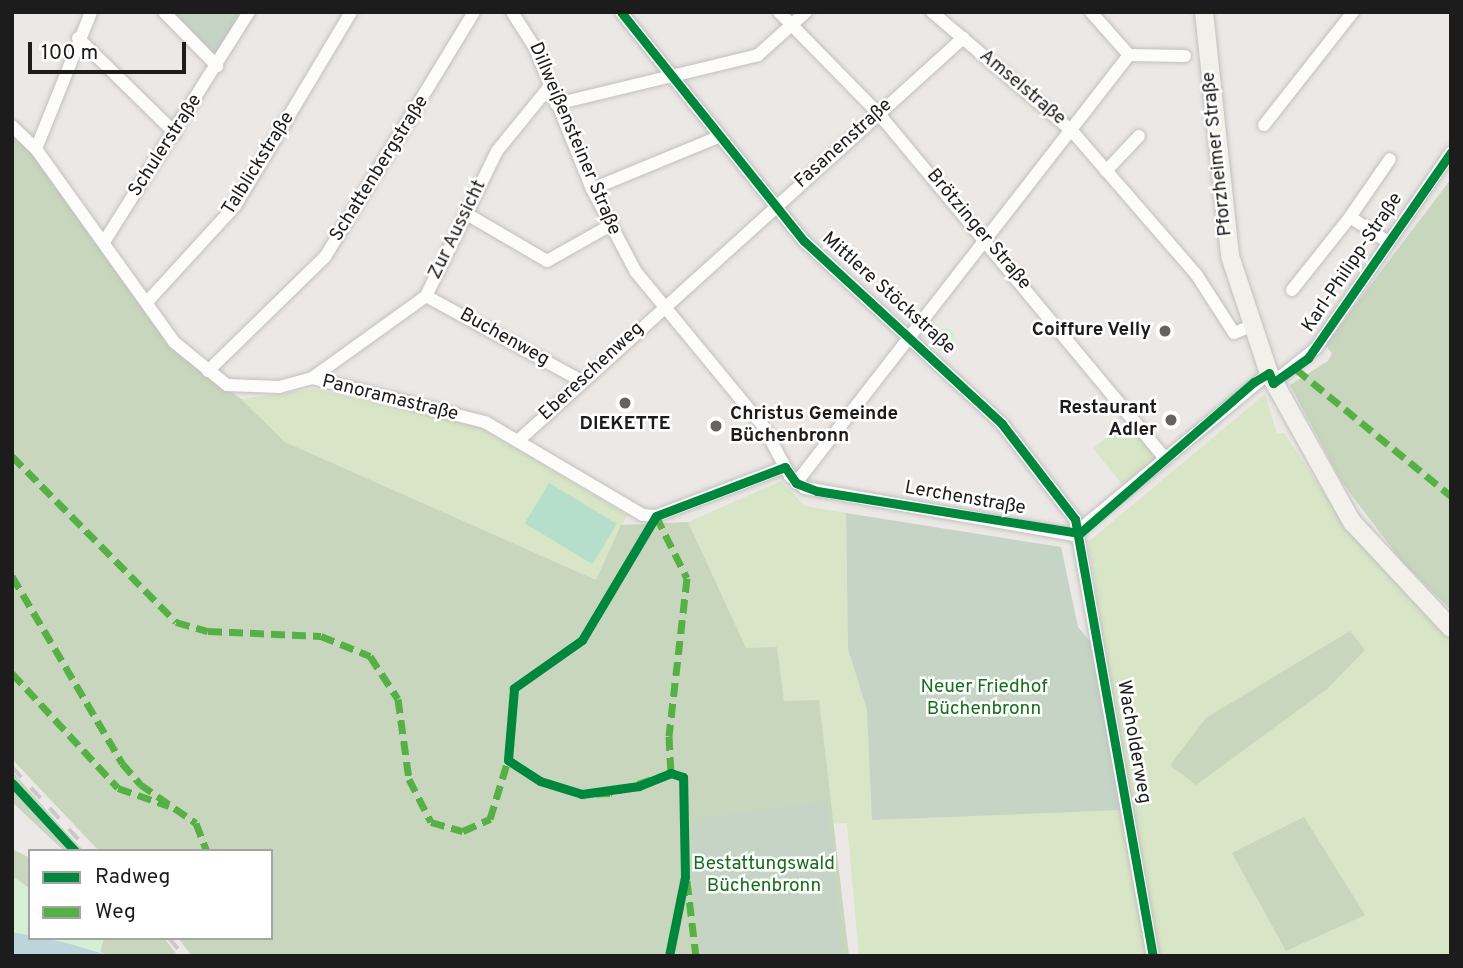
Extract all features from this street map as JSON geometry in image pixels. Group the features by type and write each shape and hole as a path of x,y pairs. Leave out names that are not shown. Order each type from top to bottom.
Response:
{"main road":[{"name":"Pforzheimer Straße","path":"1204,12 1219,191 1251,327 1271,378 1328,485 1377,552 1451,628"}],"street":[{"path":"36,149 90,12"},
{"path":"164,12 217,66"},
{"name":"Schulerstraße","path":"104,242 217,66 248,12"},
{"name":"Talblickstraße","path":"147,302 235,206 351,12"},
{"name":"Schattenbergstraße","path":"208,371 325,257 474,12"},
{"name":"Dillweißensteiner Straße","path":"512,12 550,86 609,226 664,306 763,426 785,467"},
{"name":"Mittlere Stöckstraße","path":"621,12 716,138 774,207 834,274 1002,424 1080,533"},
{"name":"Brötzinger Straße","path":"779,12 879,114 988,240 1165,458"},
{"path":"556,103 668,72 758,55 806,12"},
{"name":"Amselstraße","path":"932,12 1072,131 1196,274 1234,333 1251,327"},
{"path":"1264,125 1353,12"},
{"path":"1099,15 1129,55"},
{"path":"78,38 175,133"},
{"name":"Fasanenstraße","path":"664,306 962,38"},
{"path":"1129,55 1185,56"},
{"path":"785,467 796,483 988,240 1129,55"},
{"name":"Zur Aussicht","path":"312,378 426,296 496,151 550,86"},
{"name":"Panoramastraße","path":"12,127 36,149 174,342 208,371 244,388 312,378 485,422 520,439 623,508 656,516 785,467"},
{"path":"1106,171 1139,136"},
{"path":"592,190 716,138"},
{"name":"Karl-Philipp-Straße","path":"1271,378 1308,358 1451,152"},
{"name":"Karl-Philipp-Straße","path":"1292,290 1350,217 1390,159"},
{"path":"465,213 547,261 609,226"},
{"name":"Karl-Philipp-Straße","path":"1350,217 1388,242"},
{"name":"Buchenweg","path":"426,296 582,381"},
{"name":"Ebereschenweg","path":"520,439 664,306"},
{"path":"1080,533 1165,458 1271,378"},
{"name":"Lerchenstraße","path":"796,483 1080,533"},
{"name":"Wacholderweg","path":"1080,533 1153,956"}],"green space":[{"path":"169,12 244,12 216,60"},
{"path":"12,134 35,156 185,359 241,399 285,442 596,580 621,525 688,522 746,648 777,647 784,701 819,700 849,956 192,956 180,940 273,940 273,849 97,849 12,759"},
{"path":"1451,179 1451,610 1404,564 1341,481 1290,385 1328,361 1332,353 1325,345"},
{"path":"944,328 955,335 956,340 949,351 944,352 933,345 932,340 939,329"},
{"path":"315,389 481,428 627,515 596,580 285,442 241,399"},
{"path":"1265,394 1277,434 1284,433 1345,524 1451,636 1451,956 859,956 847,823 829,824 784,701 777,647 746,649 688,522 781,481 805,506 846,513 848,649 867,710 1131,807 1088,542"},
{"path":"1132,417 1165,458 1126,490 1093,448"},
{"path":"549,483 617,524 593,564 525,523"},
{"name":"Neuer Friedhof Büchenbronn","path":"846,513 1061,547 1078,627 1093,645 1121,810 872,820 867,710 848,649"},
{"path":"1350,631 1365,650 1327,689 1196,785 1170,765 1206,718"},
{"path":"12,771 82,849 62,849 12,802"},
{"name":"Bestattungswald Büchenbronn","path":"827,801 842,956 702,956 691,871 694,819"},
{"path":"1304,817 1365,915 1286,951 1232,853"},
{"path":"12,849 28,857 28,888 12,876"},
{"path":"12,876 28,888 28,936 12,932"},
{"path":"51,940 103,940 100,952"},
{"path":"103,940 166,940 178,956 111,956 100,952"}],"water":[{"path":"12,932 28,935 28,940 53,940 111,956 12,956"}],"railway":[{"path":"12,767 87,849"},
{"path":"171,940 184,956"}],"marked path":[{"path":"1296,369 1451,496"},
{"path":"12,456 176,622 208,631 321,636 370,656 398,699 409,779 431,822 463,831 490,819 508,760"},
{"path":"656,516 687,578 669,736 671,773 610,793 582,794 540,781 508,760 514,688 582,640 656,516"},
{"path":"12,576 122,763 140,784 196,823 206,849"},
{"path":"12,673 118,788 169,806"},
{"path":"687,881 696,956"}],"cycle path":[{"path":"621,12 804,241 1002,424 1075,519 1153,956"},
{"path":"669,956 685,877 683,777 671,773 639,786 582,794 540,781 508,760 514,688 582,640 656,516 785,467 796,483 817,491 1080,533 1254,382 1269,373 1273,383 1308,358 1451,152"},
{"path":"12,783 73,849"}],"place":[{"name":"Coiffure Velly","path":"1165,331"},
{"name":"DIEKETTE","path":"625,403"},
{"name":"Restaurant Adler","path":"1171,420"},
{"name":"Christus Gemeinde Büchenbronn","path":"716,426"}]}
